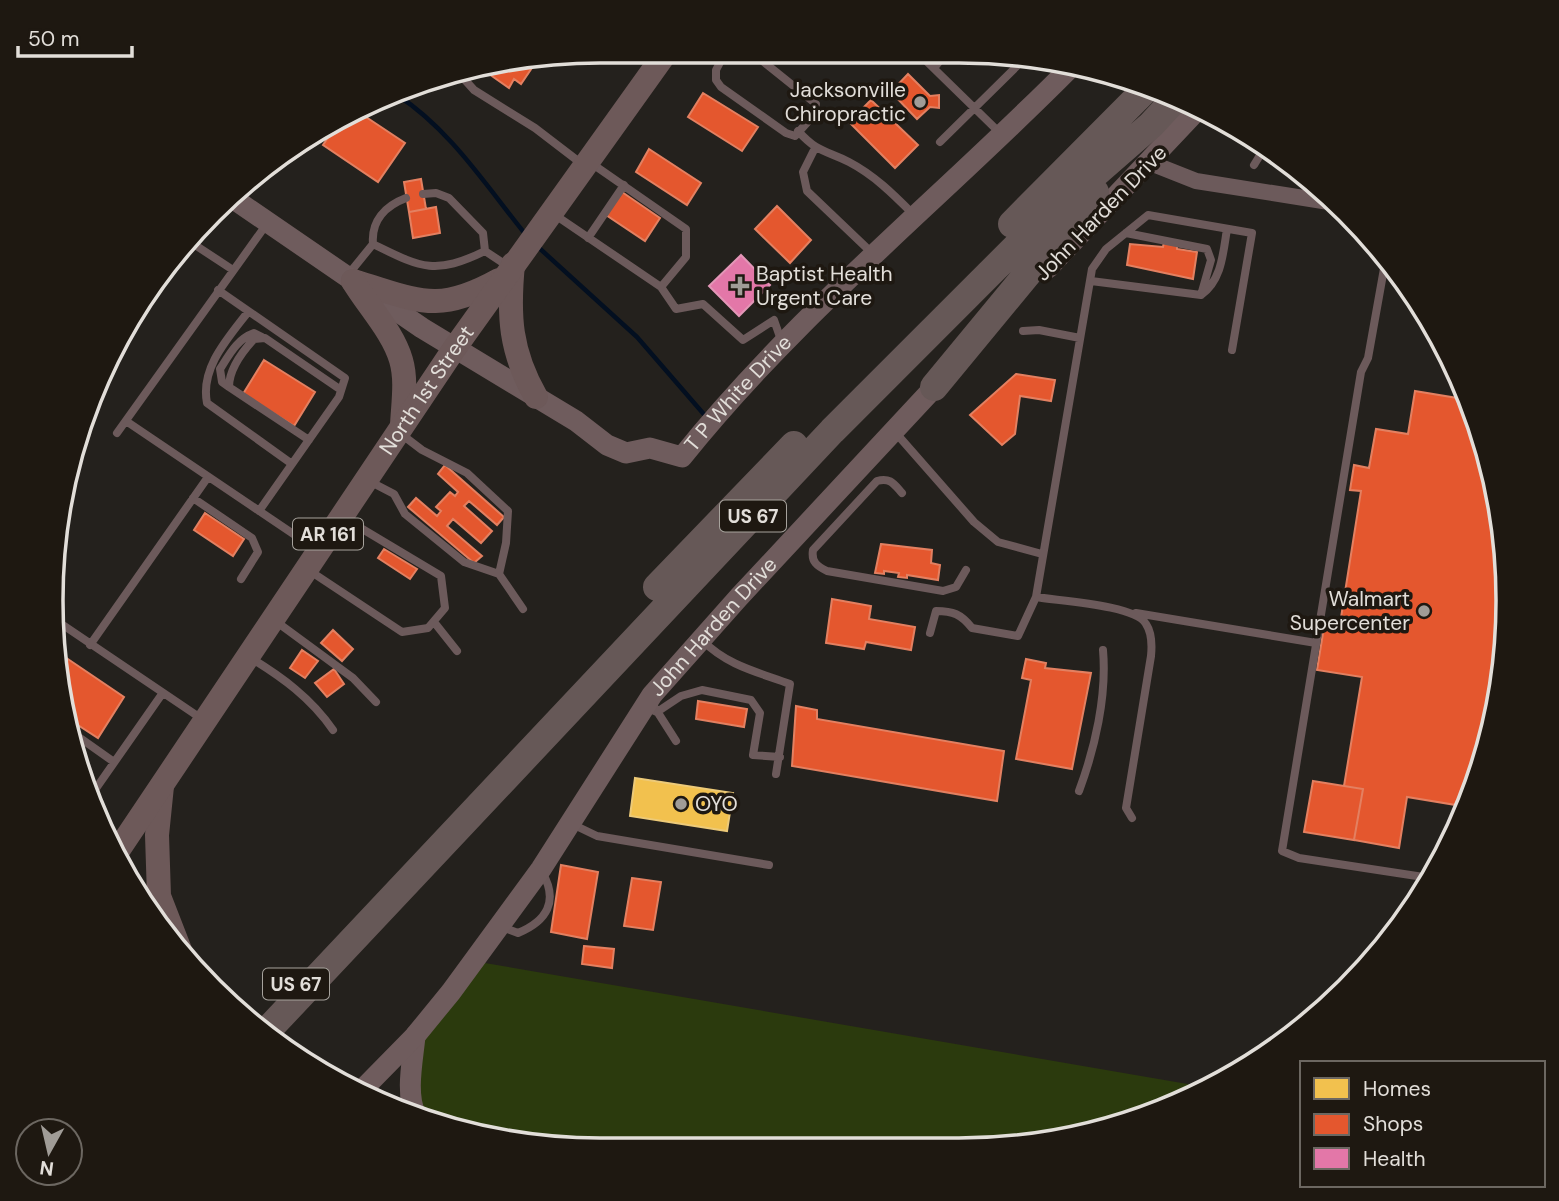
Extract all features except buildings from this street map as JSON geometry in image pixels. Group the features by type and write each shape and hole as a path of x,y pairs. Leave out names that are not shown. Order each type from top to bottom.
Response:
{"highway":[{"name":"US 67","path":"271,1026 572,676 713,527 1140,95"},
{"name":"US 67","path":"264,1020 832,431 1049,214 1151,125 1169,106"},
{"path":"934,387 1151,125"}],"main road":[{"name":"North 1st Street","path":"199,728 509,269 658,63"},
{"name":"T P White Drive","path":"239,202 454,349 576,421 607,445 626,453 650,448 682,457 710,422 783,346 1064,73"},
{"name":"John Harden Drive","path":"367,1085 415,1036 499,926 701,639 934,387 1191,116"},
{"path":"350,279 427,303 453,300 475,293 509,269"},
{"path":"509,269 513,341 521,370 536,397"},
{"path":"350,279 395,343 401,359 404,374 400,428"},
{"name":"AR 161","path":"122,845 199,728"},
{"path":"163,782 157,835 159,896 168,920"},
{"path":"413,1103 415,1036"}],"street":[{"path":"1148,162 1196,181 1318,200"}],"lane":[{"path":"720,63 716,80 721,87 786,133 795,136 813,116 816,104 765,63"},
{"path":"929,63 1001,134"},
{"path":"934,68 938,63"},
{"path":"940,142 1016,67"},
{"path":"465,80 474,90 624,185 686,229 686,257 661,287"},
{"path":"799,131 816,148 848,161 881,182 915,216"},
{"path":"816,148 803,172 807,191 874,256"},
{"path":"1254,165 1259,156"},
{"path":"588,237 624,185"},
{"path":"423,194 436,193 449,198 483,233 485,251 509,269"},
{"path":"350,279 373,244 372,231 384,210 406,198"},
{"path":"550,212 661,287 676,309 703,304 743,340 774,320 783,346"},
{"path":"930,633 936,611 952,611 963,617 972,628 1018,636 1036,597 1093,269 1102,253 1148,215 1252,233 1232,350"},
{"path":"117,433 268,222"},
{"path":"1091,281 1201,295 1212,288 1217,278 1227,229"},
{"path":"1126,233 1207,249 1211,260 1201,295"},
{"path":"373,244 411,264 424,267 457,262 485,251"},
{"path":"196,246 233,270"},
{"path":"1383,271 1368,358 1361,372 1282,851 1299,858 1419,876"},
{"path":"218,290 345,378 341,390 309,440 259,511"},
{"path":"248,312 216,355 208,381 207,403 292,464"},
{"path":"1023,331 1039,330 1080,338"},
{"path":"309,440 229,387 229,376 254,339 265,338 341,390"},
{"path":"126,421 259,511 355,599 391,628 402,632 428,628 445,608 441,576 341,515"},
{"path":"400,428 422,450 467,473 508,511 506,543 499,574"},
{"path":"895,432 975,522 998,542 1042,554"},
{"path":"90,645 208,477"},
{"path":"902,493 884,478 870,487 813,550 817,566 827,571 943,591 956,587 966,570"},
{"path":"366,479 394,494 405,514 464,562 499,574 523,609"},
{"path":"193,498 252,538 258,552 241,579"},
{"path":"1036,597 1316,643"},
{"path":"1132,818 1126,808 1152,644 1146,623 1133,612"},
{"path":"272,618 353,678 376,702"},
{"path":"433,622 457,651"},
{"path":"64,626 162,694 199,728"},
{"path":"701,639 715,653 745,670 790,684 776,774"},
{"path":"1079,791 1089,764 1099,709 1105,671 1103,650"},
{"path":"247,656 297,690 319,709 333,730"},
{"path":"676,741 652,705 702,690 751,700 760,713 753,755 780,757"},
{"path":"97,786 162,694"},
{"path":"81,738 114,762"},
{"path":"569,823 597,836 769,865"},
{"path":"499,926 518,933 536,925 547,912 550,885 541,869"}],"green space":[{"path":"473,961 1192,1085 1098,1120 1063,1128 994,1137 565,1137 496,1128 461,1120 413,1104 415,1036"}],"waterway":[{"path":"405,101 434,124 451,142 526,235"},
{"path":"537,246 637,337 708,419"}],"place":[{"name":"Jacksonville Chiropractic","path":"920,102"},
{"name":"Baptist Health Urgent Care","path":"740,286"},
{"name":"Walmart Supercenter","path":"1424,611"},
{"name":"OYO","path":"681,804"}]}
